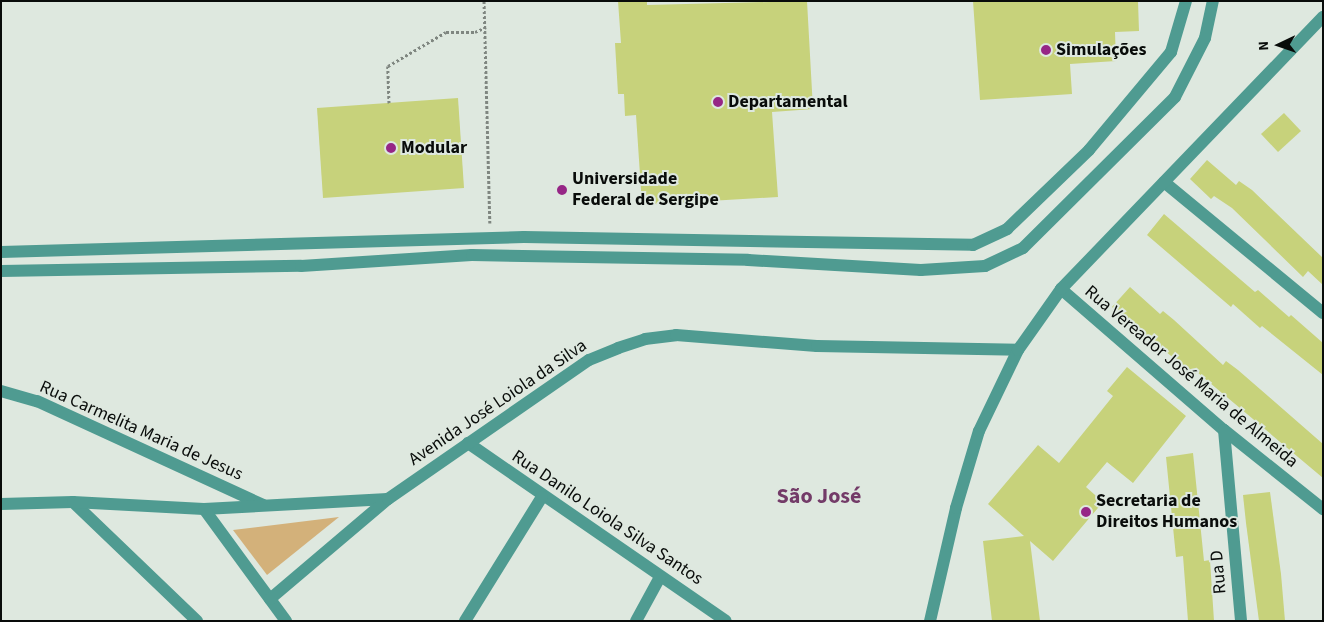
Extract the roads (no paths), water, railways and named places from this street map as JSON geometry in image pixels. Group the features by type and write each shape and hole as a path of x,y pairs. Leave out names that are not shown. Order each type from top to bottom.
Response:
{"street":[{"path":"1,252 524,237 973,245 1007,229 1089,150 1171,52 1186,1"},
{"path":"1,271 301,266 472,256 748,260 921,270 985,266 1023,248 1175,97 1205,38 1213,1"},
{"path":"930,621 956,508 980,431 1018,350 1061,289 1323,16"},
{"path":"1164,182 1323,313"},
{"name":"Rua Vereador José Maria de Almeida","path":"1061,289 1224,430 1323,509"},
{"name":"Avenida José Loiola da Silva","path":"270,599 388,499 468,443 589,360 645,338 676,335 817,346 1018,350"},
{"name":"Rua Carmelita Maria de Jesus","path":"1,391 37,401 265,506"},
{"name":"Rua D","path":"1224,430 1240,621"},
{"name":"Rua Danilo Loiola Silva Santos","path":"468,443 542,497 726,621"},
{"path":"465,621 542,497"},
{"path":"1,504 73,502 204,509 388,499"},
{"path":"73,502 197,621"},
{"path":"204,509 286,621"},
{"path":"636,621 660,577"}],"place":[{"name":"Simulações","path":"1046,50"},
{"name":"Departamental","path":"718,102"},
{"name":"Modular","path":"391,148"},
{"name":"Universidade Federal de Sergipe","path":"562,190"},
{"name":"Secretaria de Direitos Humanos","path":"1086,512"}],"district":[{"name":"São José","path":"819,497"}]}
